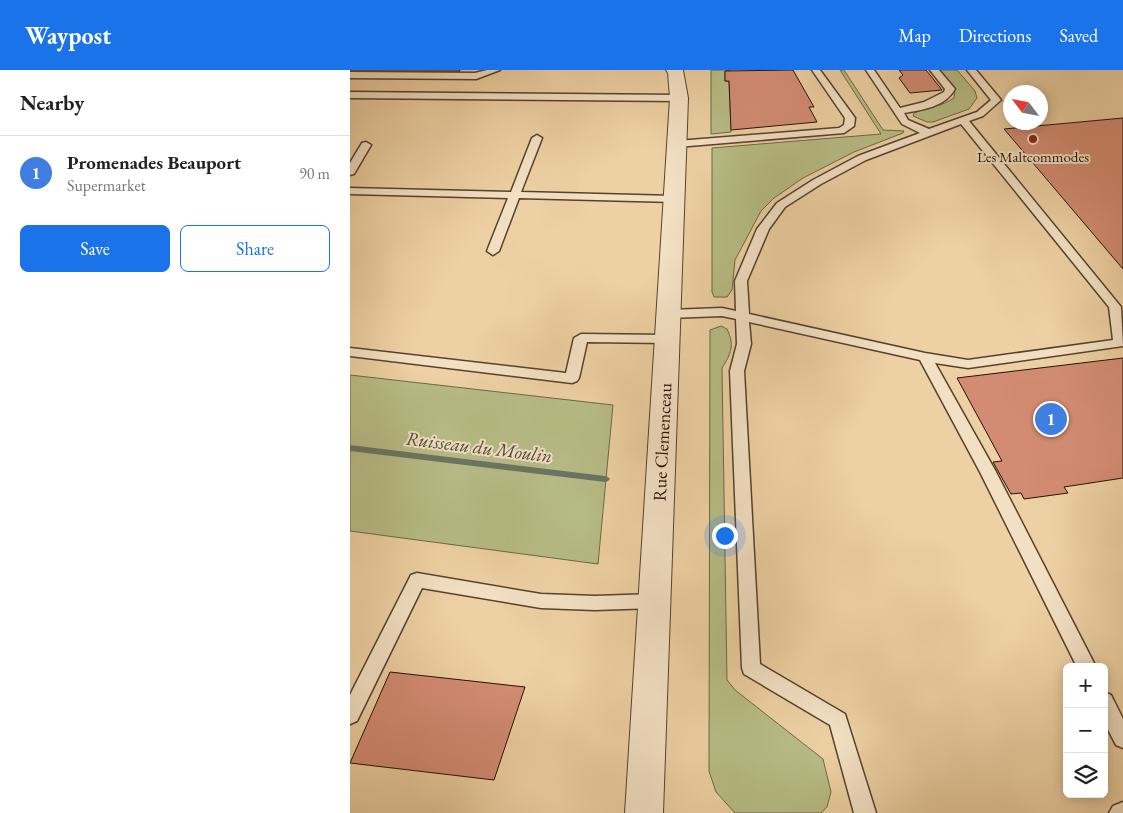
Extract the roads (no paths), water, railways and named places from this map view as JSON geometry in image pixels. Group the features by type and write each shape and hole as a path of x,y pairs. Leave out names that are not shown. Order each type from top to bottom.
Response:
{"street":[{"name":"Rue Clemenceau","path":"644,813 677,144 677,77"}],"lane":[{"path":"350,75 476,76 496,70"},
{"path":"677,144 841,131 849,126 850,118 816,70"},
{"path":"870,70 905,122 929,133"},
{"path":"898,112 944,98 949,93 950,89 934,70"},
{"path":"865,813 838,720 751,668 737,371 744,344 741,281 763,229 781,205 817,182 862,158 980,114 996,100 971,70"},
{"path":"350,94 677,77"},
{"path":"350,352 572,378 581,338 668,326 722,312 925,357 968,364 1120,344 1116,308 964,120"},
{"path":"493,251 537,138"},
{"path":"350,172 366,145"},
{"path":"350,192 674,199"},
{"path":"925,357 1006,506 1085,663"},
{"path":"350,715 417,580 541,601 595,603 655,601"},
{"path":"1108,708 1123,739"}],"waterway":[{"name":"Ruisseau du Moulin","path":"350,448 605,479"}],"place":[{"name":"Les Maltcommodes","path":"1033,139"},
{"name":"Promenades Beauport","path":"1051,419"}]}
